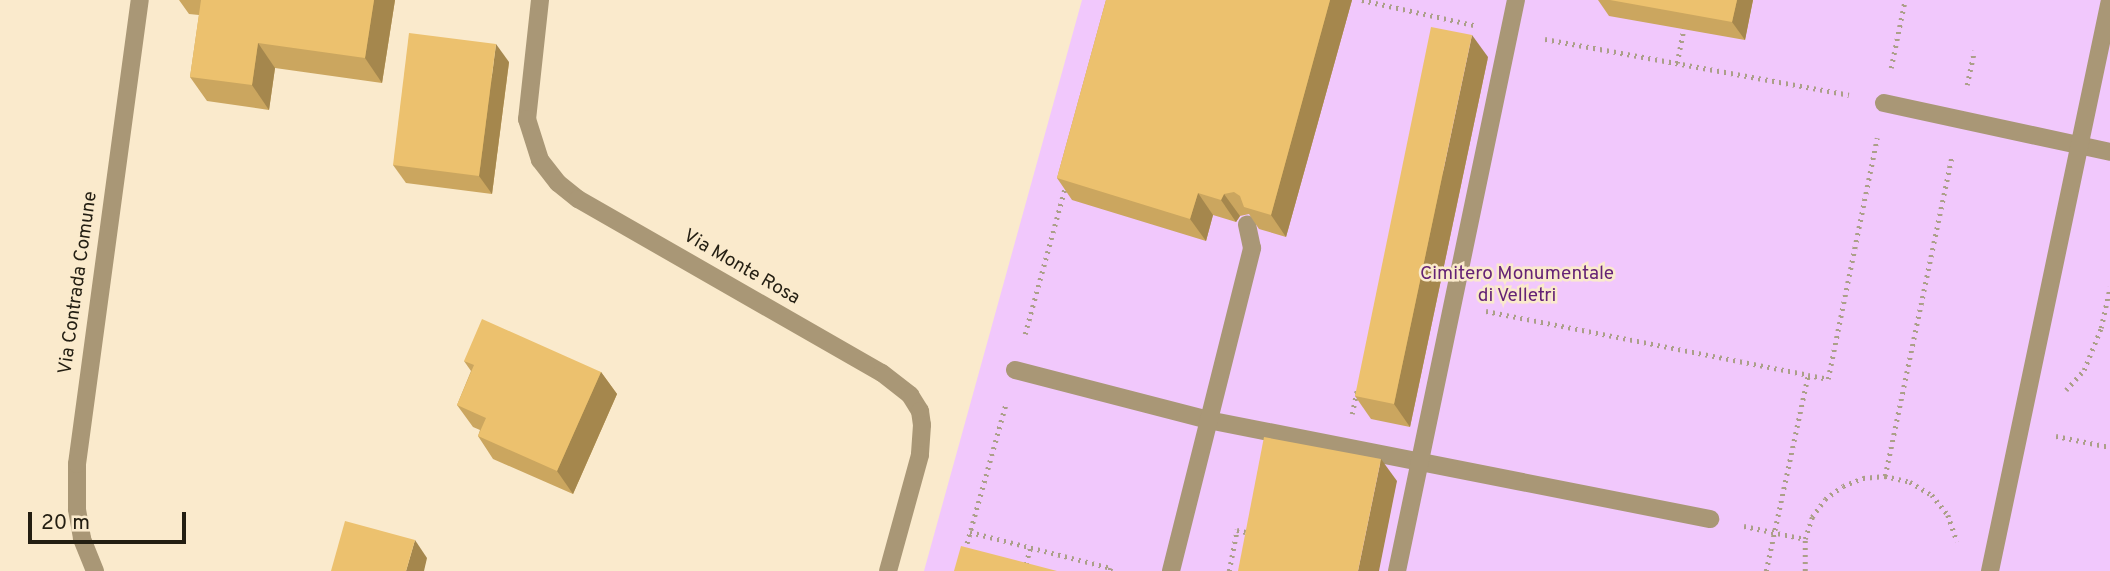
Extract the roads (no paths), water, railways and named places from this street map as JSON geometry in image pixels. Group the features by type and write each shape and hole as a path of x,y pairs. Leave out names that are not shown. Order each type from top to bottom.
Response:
{"street":[{"name":"Via Contrada Comune","path":"95,571 82,538 77,509 77,464 140,0"},
{"name":"Via Monte Rosa","path":"540,0 527,118 533,144 550,174 578,199 882,373 910,395 920,411 922,443 888,571"},
{"path":"1397,571 1516,0"},
{"path":"1990,571 2110,0"},
{"path":"1884,103 2110,152"},
{"path":"1171,571 1252,248 1247,225"},
{"path":"1015,370 1208,420 1710,519"}],"park label":[{"name":"Cimitero Monumentale di Velletri","path":"1517,286"}]}
